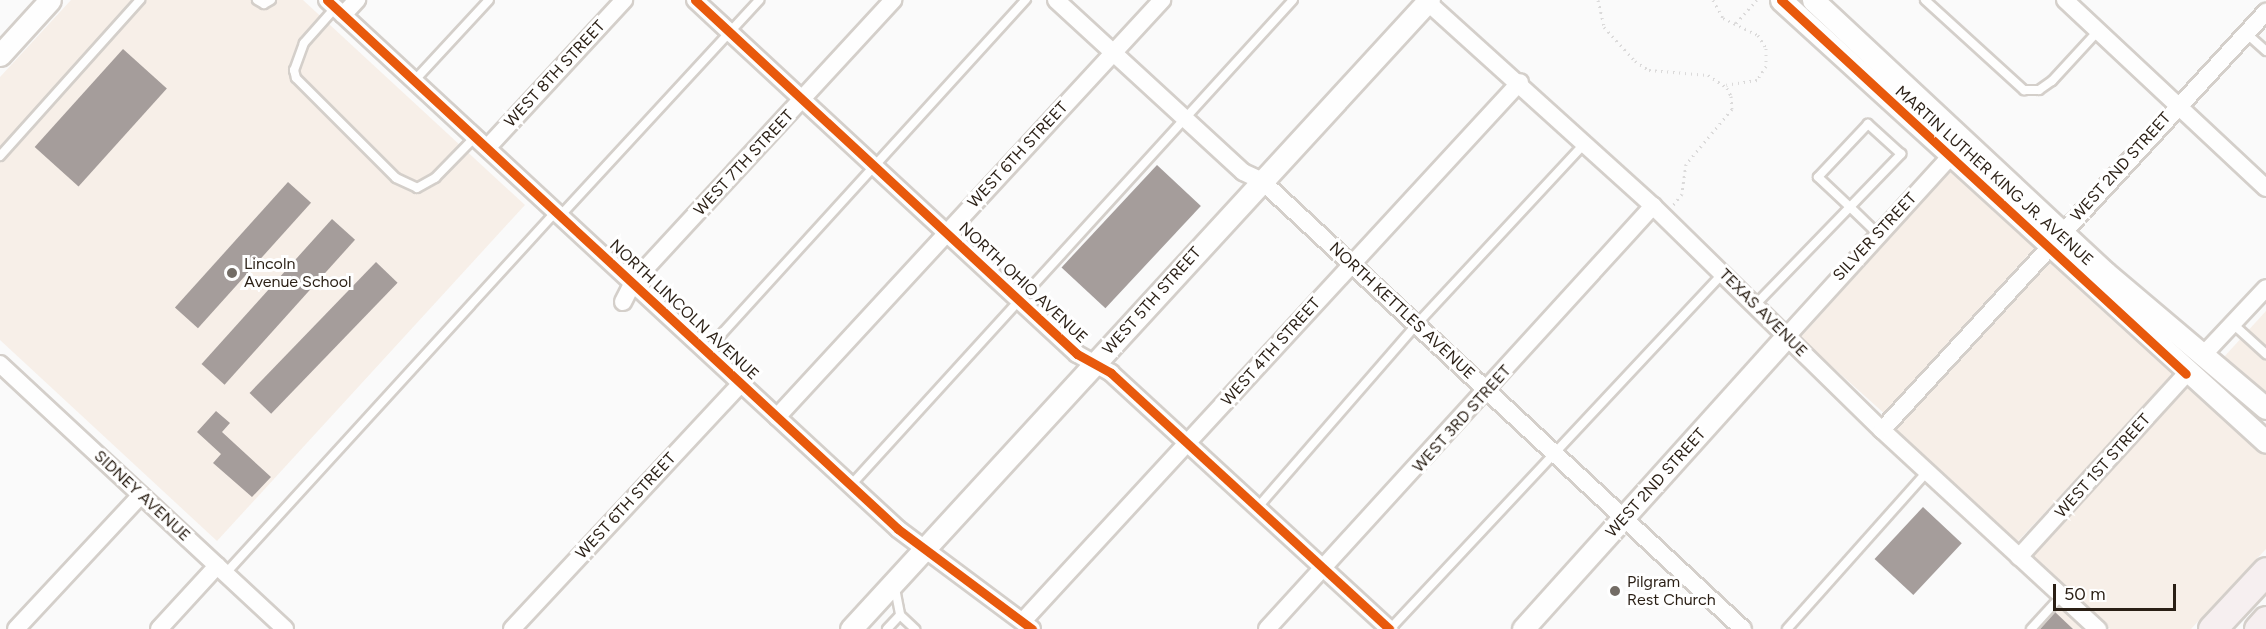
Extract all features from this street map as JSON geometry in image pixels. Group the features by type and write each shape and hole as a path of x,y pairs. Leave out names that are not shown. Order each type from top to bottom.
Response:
{"main road":[{"path":"2212,629 2266,571"},
{"path":"2258,629 2266,620"}],"street":[{"path":"335,8 357,0"},
{"name":"WEST 8TH STREET","path":"481,142 624,0"},
{"name":"NORTH OHIO AVENUE","path":"695,0 1019,301 1094,365 1111,373 1389,629"},
{"name":"WEST 7TH STREET","path":"623,302 633,282 893,0"},
{"name":"NORTH KETTLES AVENUE","path":"1056,0 1243,172 1262,181 1743,629"},
{"name":"WEST 6TH STREET","path":"777,417 945,232 1162,0"},
{"name":"MARTIN LUTHER KING JR. AVENUE","path":"1781,0 1951,157 2106,273 2205,354 2266,408"},
{"name":"MARTIN LUTHER KING JR. AVENUE","path":"1813,0 1966,140 2186,374 2266,442"},
{"path":"2065,0 2266,188"},
{"path":"0,56 46,1"},
{"name":"TEXAS AVENUE","path":"1427,1 1520,82 1653,206 1756,304 1882,430 2098,629"},
{"name":"WEST 5TH STREET","path":"860,624 894,583 1427,1"},
{"name":"NORTH LINCOLN AVENUE","path":"335,8 851,485 925,549 1027,625"},
{"name":"WEST 2ND STREET","path":"1882,430 2178,105 2266,12"},
{"name":"WEST 4TH STREET","path":"1027,625 1351,264 1520,82"},
{"name":"SILVER STREET","path":"1787,336 1966,140"},
{"name":"WEST 3RD STREET","path":"1267,629 1488,391 1653,206"},
{"path":"2205,354 2266,288"},
{"name":"WEST 2ND STREET","path":"1523,629 1787,336"},
{"name":"SIDNEY AVENUE","path":"0,364 285,629"},
{"name":"WEST 1ST STREET","path":"2019,557 2186,374"},
{"name":"WEST 6TH STREET","path":"512,629 741,383"},
{"path":"16,629 141,495"},
{"path":"159,629 221,570"}],"lane":[{"path":"0,156 140,0"},
{"path":"257,0 264,4 271,0"},
{"path":"414,81 489,0"},
{"path":"221,570 759,0"},
{"path":"706,350 876,167 1026,0"},
{"path":"851,485 1293,0"},
{"path":"1925,0 2024,90 2039,90 2052,81 2098,31"},
{"path":"335,8 304,43 294,70 296,78 396,178 417,188 435,178 481,142"},
{"path":"2246,33 2266,51"},
{"path":"1756,304 1850,207 1901,154 1868,124 1818,177 1850,207 1878,234"},
{"path":"1257,508 1416,325 1585,143"},
{"path":"1389,629 1723,273"},
{"path":"2233,324 2266,354"},
{"path":"1787,629 1927,472"},
{"path":"894,583 900,615 915,629"},
{"path":"2031,629 2062,595"},
{"path":"888,629 900,615"}],"path":[{"path":"1598,0 1604,27 1635,61 1649,70 1708,75 1725,85 1737,87 1756,80 1767,58 1763,40 1722,18 1713,0"},
{"path":"1735,23 1757,0"},
{"path":"1672,207 1682,194 1686,164 1732,109 1725,85"}],"shaded area":[{"name":"Lincoln Avenue School","path":"71,0 303,0 525,205 217,541 0,340 0,77"},
{"path":"1952,169 2037,245 1885,414 1800,338"},
{"path":"2051,258 2175,373 2016,543 1893,428"},
{"path":"2266,311 2266,396 2223,358"},
{"path":"2188,386 2266,454 2266,549 2191,629 2110,629 2032,557"},
{"path":"2056,602 2085,629 2032,629"}],"building":[{"path":"123,49 167,88 79,187 35,147"},
{"path":"1157,165 1201,206 1105,308 1062,267"},
{"path":"288,182 311,203 198,328 175,308"},
{"path":"332,219 355,240 225,385 202,364"},
{"path":"376,262 398,283 271,414 250,393"},
{"path":"216,411 230,423 222,432 271,477 252,497 213,463 221,454 197,432"},
{"path":"1923,507 1962,543 1913,595 1875,559"},
{"path":"2055,612 2073,629 2040,629"}],"cycle path":[{"path":"327,0 898,529 1032,629"},
{"path":"695,0 1077,354 1111,373 1389,629"},
{"path":"1781,0 2186,374"}],"place":[{"name":"Lincoln Avenue School","path":"232,273"},
{"name":"Pilgram Rest Church","path":"1615,591"}]}
